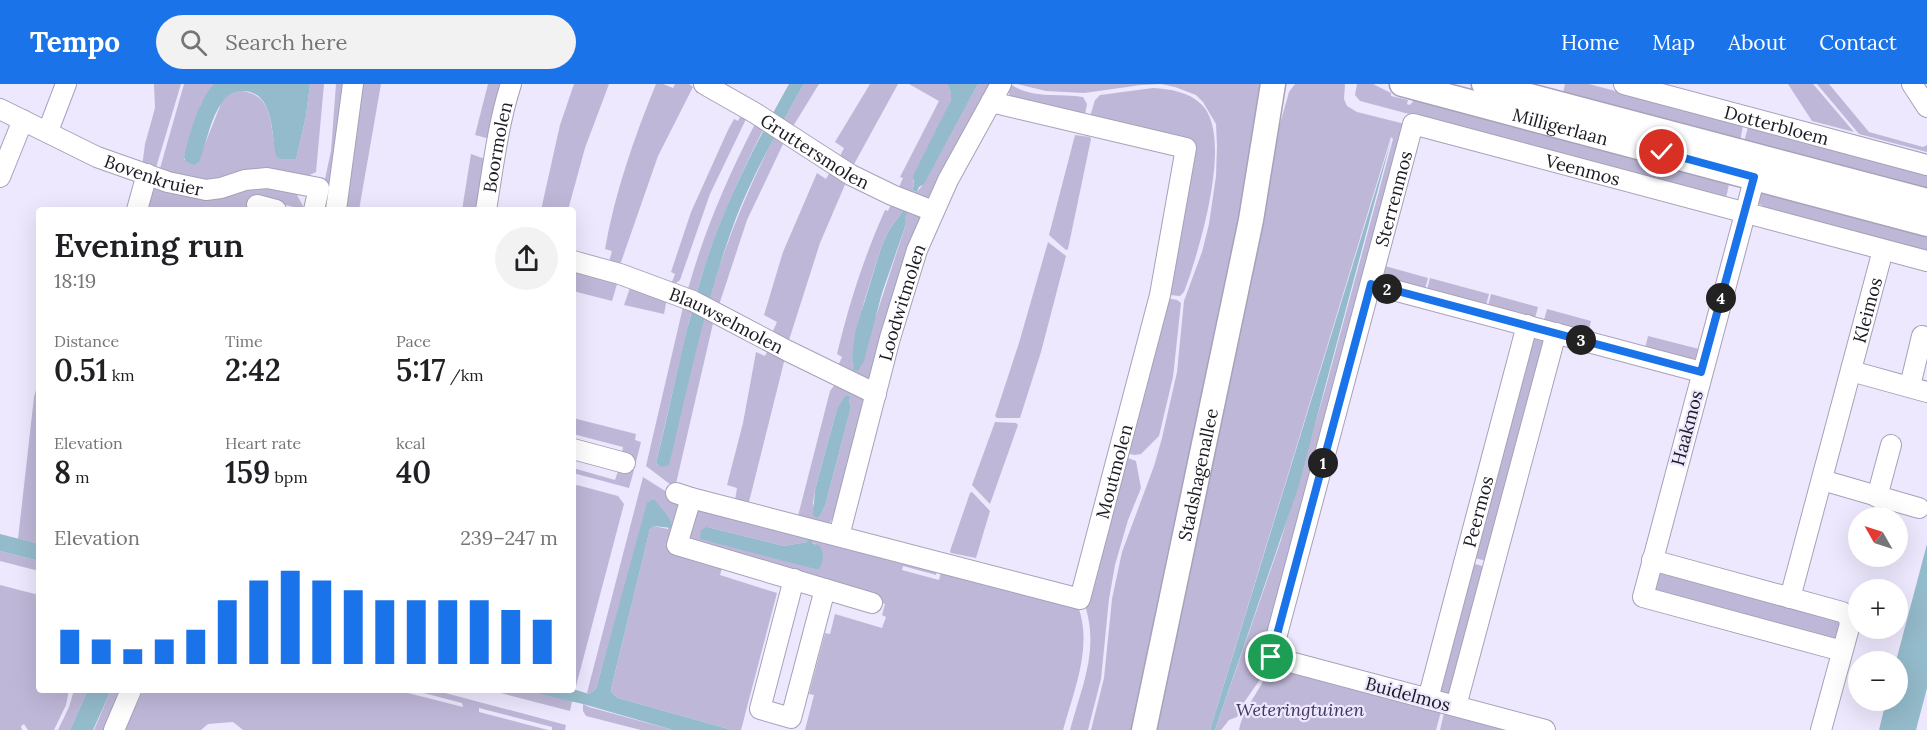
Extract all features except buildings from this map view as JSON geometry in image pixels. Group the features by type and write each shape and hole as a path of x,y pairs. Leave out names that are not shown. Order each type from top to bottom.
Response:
{"main road":[{"name":"Stadshagenallee","path":"1144,730 1251,220 1273,84"},
{"name":"Stadshagenallee","path":"1251,220 1288,84"},
{"name":"Milligerlaan","path":"1402,84 1521,97"},
{"name":"Milligerlaan","path":"1484,84 1757,167 1927,224"},
{"name":"Milligerlaan","path":"1757,167 1927,201"}],"street":[{"path":"48,131 66,84"},
{"path":"336,207 353,84"},
{"name":"Boormolen","path":"487,207 499,133 511,84"},
{"name":"Gruttersmolen","path":"704,84 852,175 892,195 933,211"},
{"name":"Loodwitmolen","path":"839,536 903,291 933,211 960,156 1001,84"},
{"name":"Dotterbloem","path":"1624,84 1927,165"},
{"path":"1912,84 1927,107"},
{"name":"Moutmolen","path":"794,579 677,545 684,495 1080,599 1160,294 1186,148 991,102"},
{"name":"Bovenkruier","path":"0,109 97,157 206,190 245,180 267,178 319,188 315,207"},
{"path":"0,177 23,120"},
{"name":"Veenmos","path":"1413,124 1927,261"},
{"name":"Sterrenmos","path":"1271,657 1413,124"},
{"name":"Haakmos","path":"1757,167 1642,597 1842,651"},
{"path":"138,207 147,174"},
{"path":"257,205 265,207"},
{"name":"Kleimos","path":"1790,598 1883,250"},
{"name":"Blauwselmolen","path":"576,262 620,274 700,305 876,393"},
{"path":"1371,284 1701,372"},
{"name":"Peermos","path":"1428,699 1527,325"},
{"name":"Peermos","path":"1456,706 1556,333"},
{"path":"1851,370 1918,389 1922,336"},
{"path":"1877,497 1891,445"},
{"path":"576,450 625,463"},
{"path":"1822,480 1919,508"},
{"path":"1652,560 1842,612 1848,616 1850,624 1821,730"},
{"path":"825,589 791,718 755,715 794,579 873,603"},
{"name":"Buidelmos","path":"1271,657 1545,730"},
{"path":"114,730 130,693"}],"green space":[{"path":"154,84 181,84 155,171 142,167 145,144 155,108"},
{"path":"184,84 213,84 201,104 184,157 184,160 197,164 222,101 240,91 257,96 264,103 280,159 296,159 306,116 310,84 324,84 316,172 299,180 207,183 159,172"},
{"path":"336,84 346,84 326,207 319,207 331,151"},
{"path":"359,84 381,84 360,207 346,207"},
{"path":"488,84 502,84 486,138 475,135"},
{"path":"574,84 609,84 585,148 569,207 542,207 560,125"},
{"path":"656,84 673,88 675,84 689,84 693,87 658,156 620,265 609,262 612,251 605,249 609,228 626,165"},
{"path":"804,84 819,84 792,128 782,123"},
{"path":"870,84 898,84 853,166 840,156 844,148 835,142"},
{"path":"909,84 947,84 951,93 951,100 913,181 912,190 917,192 978,84 996,84 978,106 950,156 953,158 946,163 928,198 925,199 899,187 903,178 900,177 939,101"},
{"path":"1017,84 1161,84 1084,93 1046,91"},
{"path":"1161,84 1265,84 1265,93 1136,730 1091,730 1104,678 1112,599 1122,552 1162,438 1177,372 1184,301 1202,252 1209,224 1216,176 1216,124 1203,102 1196,95"},
{"path":"1295,84 1345,84 1344,99 1347,106 1357,112 1405,124 1261,678 1237,717 1229,720 1221,730 1215,730 1281,540 1325,390 1393,139 1391,137 1210,730 1151,730 1271,156 1289,92"},
{"path":"1357,84 1373,84 1391,93 1391,96 1408,100 1407,104 1410,105 1415,99 1731,175 1726,198 1360,101 1355,95"},
{"path":"1565,84 1589,84 1743,125 1739,148 1562,97"},
{"path":"1788,84 1813,84 1854,132 1812,121"},
{"path":"1817,84 1829,84 1869,132 1923,147 1927,145 1927,152 1859,134"},
{"path":"1012,85 1037,94 1083,97 1087,104 1084,119 1011,97 1008,92"},
{"path":"1153,88 1179,92 1201,104 1211,119 1215,141 1214,167 1204,224 1190,275 1184,292 1180,296 1170,295 1195,148 1089,120 1095,100 1100,95"},
{"path":"743,111 747,117 710,194 680,280 676,283 672,282 675,274 671,272 691,212 728,130 734,119 738,121"},
{"path":"755,124 764,128 726,210 696,295 688,289 701,247 726,185"},
{"path":"1748,127 1927,174 1927,198 1742,149"},
{"path":"775,135 784,142 747,220 719,305 709,301 722,258 746,196"},
{"path":"1075,135 1091,139 1066,250 1049,235"},
{"path":"471,154 485,159 477,207 462,207"},
{"path":"831,170 847,180 820,243 787,341 773,331 777,322 764,315 783,252 817,173 826,179"},
{"path":"157,184 271,187 296,193 303,207 286,205 274,207 141,207 146,193"},
{"path":"1767,186 1927,227 1927,252 1760,211 1762,205 1754,203 1756,192"},
{"path":"892,202 921,215 898,278 902,280 892,298 870,379 867,380 838,366 842,357 837,354 864,263 885,210 888,211","holes":["903,211 906,224 876,316 852,358 864,302 881,248 889,230"]},
{"path":"1048,242 1066,256 1041,352 1020,418 997,418 995,416"},
{"path":"576,266 617,284 612,301 576,292"},
{"path":"1385,266 1428,278 1425,289 1384,276"},
{"path":"1430,278 1489,294 1486,305 1427,290"},
{"path":"630,288 667,298 664,314 624,305"},
{"path":"1491,294 1538,307 1534,322 1488,306"},
{"path":"1167,298 1181,303 1173,377 1159,436 1141,454 1124,453 1152,363"},
{"path":"683,307 692,309 656,463 658,466 705,315 714,319 675,488 646,466"},
{"path":"1547,309 1591,321 1588,333 1543,324"},
{"path":"1529,336 1549,341 1491,562 1470,557"},
{"path":"1648,336 1699,349 1697,357 1692,360 1645,348"},
{"path":"769,348 785,358 747,503 735,500 737,488 727,485 743,423 756,352 765,356"},
{"path":"836,383 865,396 840,494 838,517 834,516 829,524 798,516 830,391","holes":["846,395 851,396 849,401 851,407 825,506 822,511 815,511 813,503 815,490 837,409 845,400"]},
{"path":"36,390 36,543 18,539"},
{"path":"576,419 636,434 635,440 641,442 636,462 621,457 623,447 576,435"},
{"path":"995,422 1018,425 990,504 972,485"},
{"path":"1123,456 1136,461 1141,488 1128,520 1115,565 1109,599 1101,679 1088,730 1070,730 1088,666 1090,650 1088,617 1083,600"},
{"path":"619,468 634,470 629,488 576,474 576,469 615,480"},
{"path":"643,477 681,501 673,549 723,565 720,575 777,593 741,730 732,730 618,698 612,693 611,689 650,529 654,526 668,529 668,516 658,505 649,501 596,689 587,693"},
{"path":"576,486 618,496 624,504 576,686"},
{"path":"972,492 990,511 976,558 950,551"},
{"path":"696,503 937,570 936,575 903,566 902,570 939,580 942,568 1078,606 1084,637 1083,653 1077,684 1063,730 805,730 814,695 809,694 825,633 830,634 835,614 882,628 886,617 882,615 885,604 725,554 690,542 688,537","holes":["707,527 784,546 807,542 813,538 812,543 816,544 815,569"]},
{"path":"0,551 36,560 36,570 0,561"},
{"path":"1468,562 1489,568 1455,696 1435,691"},
{"path":"1660,571 1841,618 1837,642 1653,595"},
{"path":"0,585 36,594 36,693 68,693 66,705 54,730 28,730 24,724 21,726 22,730 0,730"},
{"name":"Weteringtuinen","path":"1271,663 1442,708 1436,730 1239,730 1245,712"},
{"path":"73,693 87,693 70,730 58,730"},
{"path":"110,693 123,693 106,730 94,730"},
{"path":"142,693 408,693 463,707 462,703 424,693 445,693 566,725 565,730 552,730 552,727 479,708 479,712 548,730 243,730 233,722 208,724 201,730 125,730"},
{"path":"501,693 536,693 572,701 570,711"},
{"path":"583,704 673,730 641,730 586,716"},
{"path":"1445,709 1524,730 1440,730"}],"water":[{"path":"213,84 310,84 306,116 296,159 280,159 276,156 270,116 266,106 253,93 243,91 229,95 219,108 199,162 195,165 185,161 184,157 195,119"},
{"path":"789,84 804,84 759,167 725,248 691,371 669,465 664,467 656,463 687,329 707,259 738,182"},
{"path":"947,84 978,84 924,184 917,192 912,190 913,176 951,100"},
{"path":"1392,137 1298,488 1215,730 1210,730"},
{"path":"903,211 907,213 906,224 882,293 864,361 858,371 853,370 855,333 881,248 889,230"},
{"path":"846,395 851,396 849,401 851,407 825,506 818,518 813,516 815,490 837,409"},
{"path":"655,500 671,521 671,528 654,526 650,529 611,689 612,693 618,698 732,730 673,730 535,693 576,693 576,690 589,694 596,689 647,503"},
{"path":"707,527 784,546 807,542 808,537 813,538 812,543 820,546 822,563 819,569 815,569 700,539 701,530"},
{"path":"0,534 36,543 36,560 0,551"},
{"path":"1927,544 1927,688 1916,730 1879,730 1884,711 1908,711 1908,651 1899,651 1902,639 1908,639 1908,616"},
{"path":"87,693 110,693 93,730 70,730"}],"route":[{"path":"1271,657 1371,284 1701,372 1754,177 1662,152"}]}
